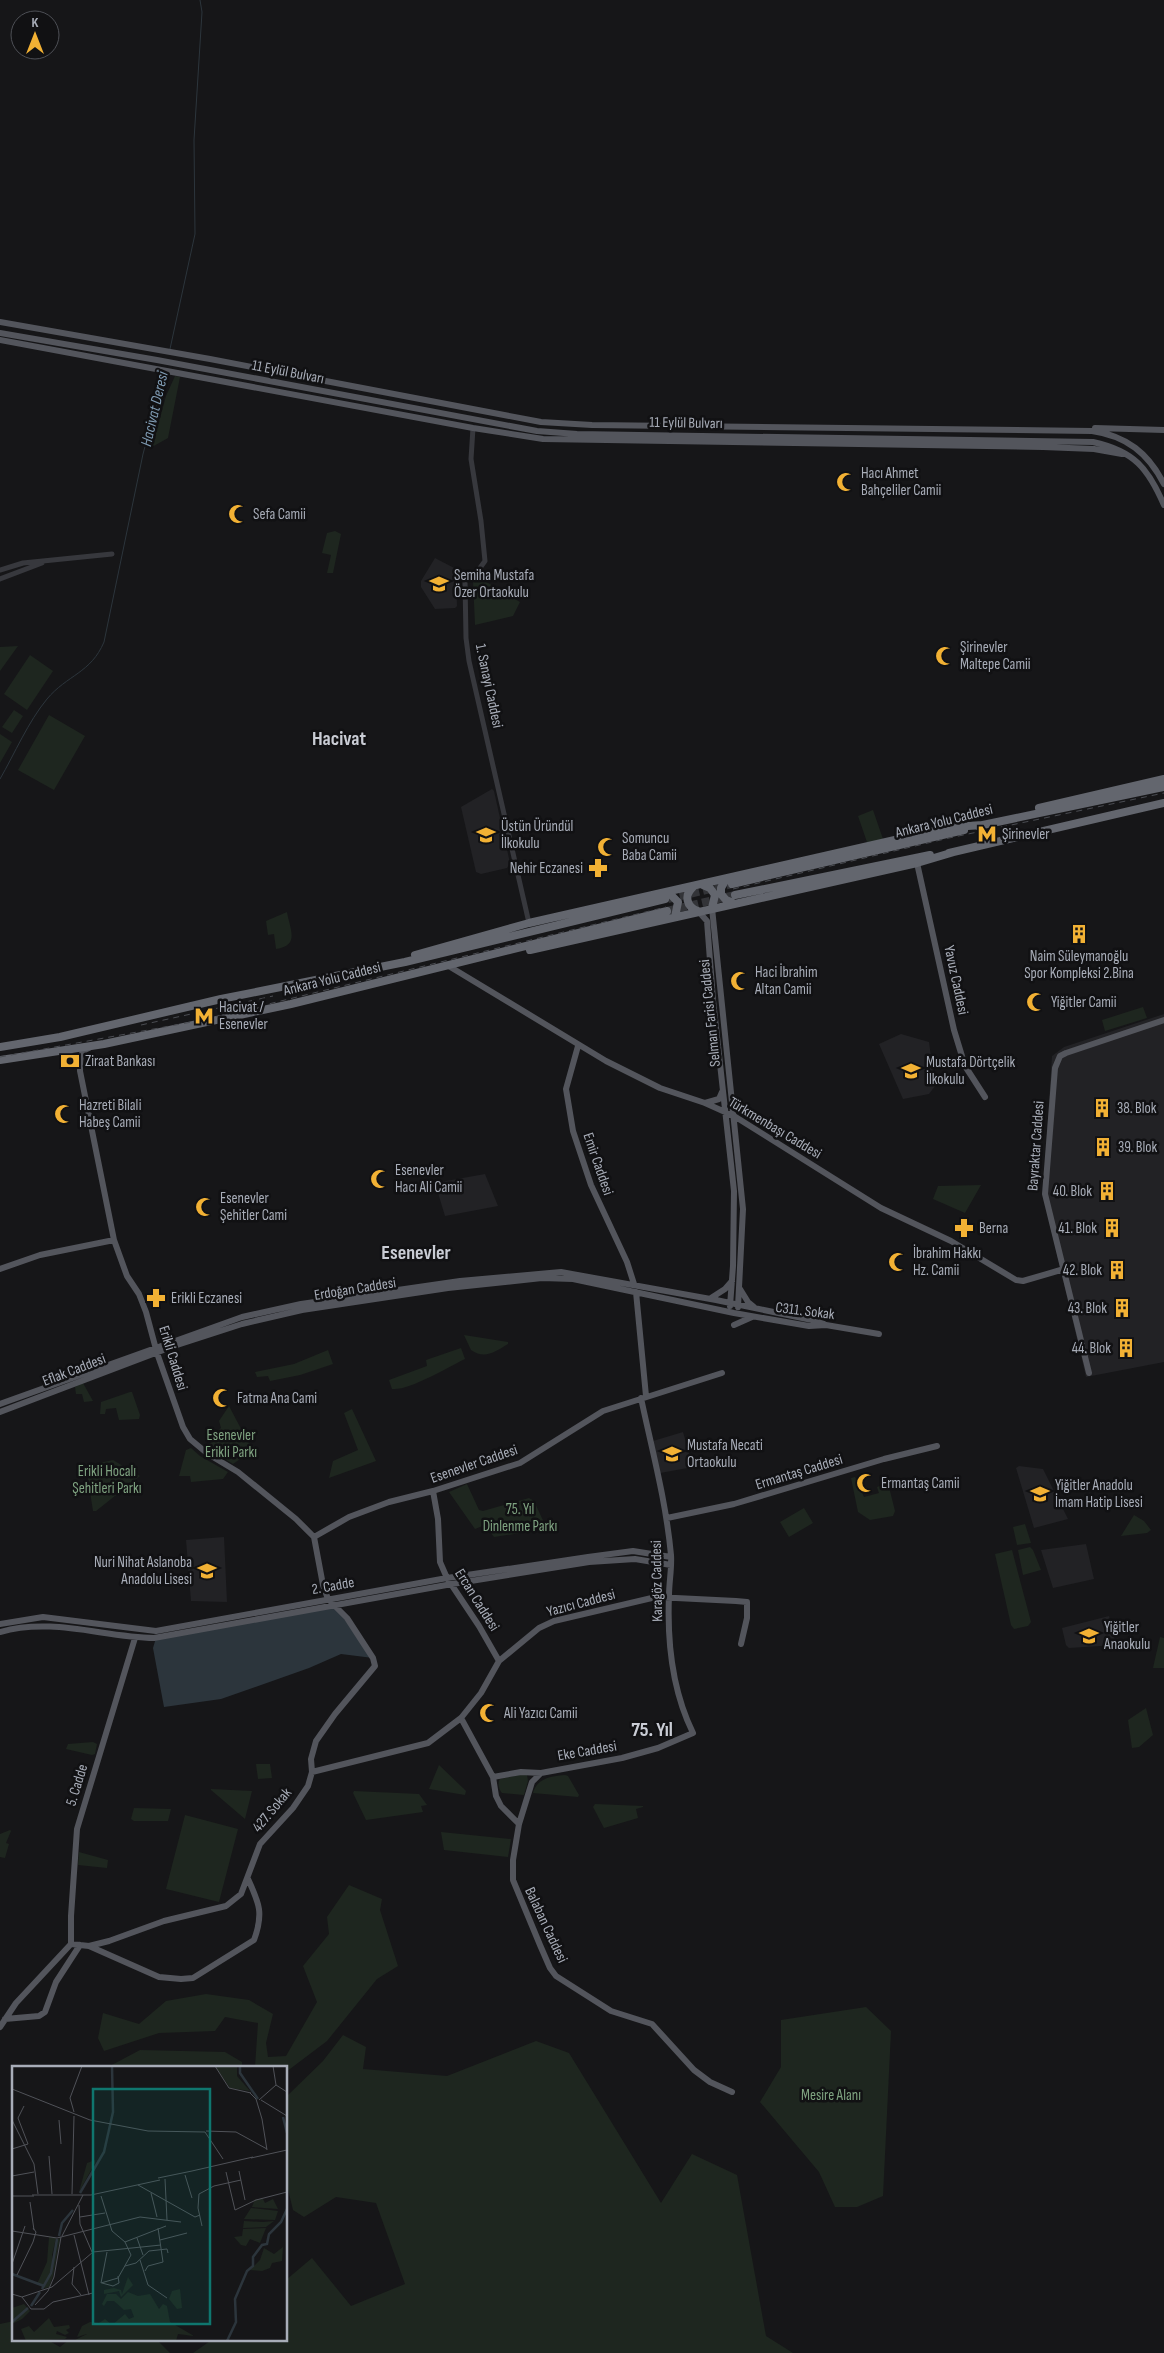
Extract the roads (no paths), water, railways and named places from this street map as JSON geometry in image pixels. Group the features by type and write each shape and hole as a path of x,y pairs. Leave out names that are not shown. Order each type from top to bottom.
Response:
{"highway":[{"path":"986,824 1008,816 1164,779"},
{"name":"Ankara Yolu Caddesi","path":"703,885 729,882 986,824 1164,787"},
{"name":"Ankara Yolu Caddesi","path":"734,899 912,857 954,852 1164,803"},
{"path":"1017,837 1033,836 1164,808"},
{"path":"729,882 721,888 721,894 726,900 917,862 954,852"},
{"path":"365,969 529,924 667,896 703,885 710,888 715,895 712,908"},
{"path":"694,887 687,895 688,904 698,911"},
{"path":"667,896 678,902 675,916"},
{"name":"Ankara Yolu Caddesi","path":"0,1046 60,1037 221,999 441,954 667,896"},
{"path":"459,963 504,956 712,908 734,899"},
{"name":"Ankara Yolu Caddesi","path":"0,1060 95,1046 291,1004 666,911"}],"main road":[{"name":"11 Eylül Bulvarı","path":"0,322 540,422 600,425 1077,430 1105,433 1124,439 1145,455 1164,484"},
{"name":"11 Eylül Bulvarı","path":"0,333 184,365 537,431 577,434 1073,441 1107,445 1130,456 1150,475 1164,505"},
{"path":"0,340 182,372 516,436 569,441 1043,447 1094,450 1130,456"},
{"path":"1077,430 1092,428 1164,430"},
{"name":"Yavuz Caddesi","path":"917,862 956,1039 965,1066 985,1097"},
{"name":"Selman Farisi Caddesi","path":"712,908 743,1209 738,1314"},
{"name":"Selman Farisi Caddesi","path":"698,911 707,921 713,1000 735,1210 729,1312"},
{"name":"Türkmenbaşı Caddesi","path":"447,965 578,1046 660,1088 726,1111 881,1208 951,1241 1016,1280 1023,1281 1064,1269"},
{"name":"Bayraktar Caddesi","path":"1089,1373 1045,1194 1056,1062 1060,1056 1066,1053 1164,1020"},
{"path":"80,1070 82,1052 95,1046"},
{"name":"Emir Caddesi","path":"578,1046 566,1089 573,1131 591,1185 627,1262 634,1284"},
{"path":"56,1052 70,1054 74,1057 80,1070"},
{"name":"Erikli Caddesi","path":"80,1070 114,1240 127,1276 139,1294 146,1312 156,1350 183,1427 190,1439 208,1454 238,1472 296,1519 314,1537"},
{"path":"705,1103 719,1099 723,1088"},
{"path":"0,1269 40,1256 114,1240"},
{"name":"Erdoğan Caddesi","path":"156,1350 246,1316 301,1304 441,1283 561,1272 739,1304 817,1321 826,1325"},
{"name":"Erdoğan Caddesi","path":"156,1350 242,1324 302,1310 462,1286 562,1277 636,1292"},
{"path":"713,1299 732,1280"},
{"path":"740,1287 748,1302 755,1308"},
{"path":"636,1292 644,1397"},
{"name":"C311. Sokak","path":"636,1292 754,1317 809,1326 826,1325 878,1334"},
{"path":"734,1325 754,1317"},
{"name":"Eflak Caddesi","path":"0,1404 156,1350"},
{"name":"Eflak Caddesi","path":"0,1412 156,1350"},
{"name":"Esenevler Caddesi","path":"314,1537 349,1517 390,1502 433,1491 520,1463 597,1414 644,1397 722,1374"},
{"name":"Karagöz Caddesi","path":"644,1397 667,1518 671,1557 669,1597 674,1684 682,1709 693,1733"},
{"name":"Ermantaş Caddesi","path":"667,1518 734,1504 884,1459 937,1446"},
{"name":"Ercan Caddesi","path":"433,1491 438,1519 440,1562 447,1578 499,1661"},
{"path":"314,1537 323,1585 328,1599"},
{"name":"2. Cadde","path":"0,1624 43,1617 156,1631 447,1578 633,1551 671,1557"},
{"name":"2. Cadde","path":"0,1632 47,1625 88,1629 135,1638 169,1636 452,1584 589,1562 635,1559 671,1565"},
{"name":"Yazıcı Caddesi","path":"312,1772 428,1743 461,1718 481,1693 499,1661 539,1628 554,1621 656,1597 748,1602 742,1644"},
{"name":"427. Sokak","path":"71,1944 89,1946 110,1941 164,1921 226,1906 241,1894 260,1844 293,1808 308,1786 312,1772 311,1759 316,1741 335,1714 375,1666 373,1658 357,1632 347,1618 328,1599"},
{"name":"5. Cadde","path":"71,1944 70,1916 77,1829 135,1638"},
{"path":"461,1718 493,1777 496,1796 501,1806 519,1824"},
{"name":"Eke Caddesi","path":"493,1777 521,1772 541,1772 622,1758 658,1748 693,1733"},
{"name":"Eke Caddesi","path":"519,1824 532,1782 541,1772"},
{"name":"Balaban Caddesi","path":"519,1824 513,1860 515,1891 553,1972 564,1982 611,2011 652,2024 694,2070 710,2082 732,2092"},
{"path":"89,1946 160,1977 167,1979 193,1978 254,1940 260,1912 259,1904 248,1879"},
{"path":"0,2027 16,2003 71,1944"},
{"path":"5,2018 40,2016 45,2012 56,1983 80,1945"},
{"path":"44,1971 50,1970 54,1973 56,1983"}],"street":[{"name":"1. Sanayi Caddesi","path":"473,428 471,459 485,561 482,567 466,578 465,582 467,648 529,924"},
{"path":"0,570 23,563 112,554"},
{"path":"0,579 47,561"}],"waterway":[{"name":"Hacivat Deresi","path":"170,349 195,234 194,140 202,12 200,0"},
{"name":"Hacivat Deresi","path":"0,779 40,708 55,691 92,661 104,642 143,454 165,373"}],"tunnel":[{"path":"668,899 732,884"},
{"path":"667,911 735,895"}],"railway":[{"path":"733,889 949,838 1164,793"},
{"path":"0,1057 203,1020 666,907"},
{"path":"141,1025 273,996"}],"place":[{"name":"Hacı Ahmet Bahçeliler Camii","path":"846,482"},
{"name":"Sefa Camii","path":"238,514"},
{"name":"Semiha Mustafa Özer Ortaokulu","path":"439,584"},
{"name":"Şirinevler Maltepe Camii","path":"945,656"},
{"name":"Şirinevler","path":"987,834"},
{"name":"Üstün Üründül İlkokulu","path":"486,835"},
{"name":"Somuncu Baba Camii","path":"607,847"},
{"name":"Nehir Eczanesi","path":"598,868"},
{"name":"Naim Süleymanoğlu Spor Kompleksi 2.Bina","path":"1079,934"},
{"name":"Haci İbrahim Altan Camii","path":"740,981"},
{"name":"Yiğitler Camii","path":"1036,1002"},
{"name":"Hacivat / Esenevler","path":"204,1016"},
{"name":"Ziraat Bankası","path":"70,1061"},
{"name":"Mustafa Dörtçelik İlkokulu","path":"911,1071"},
{"name":"38. Blok","path":"1102,1108"},
{"name":"Hazreti Bilali Habeş Camii","path":"64,1114"},
{"name":"39. Blok","path":"1103,1147"},
{"name":"Esenevler Hacı Ali Camii","path":"380,1179"},
{"name":"40. Blok","path":"1107,1191"},
{"name":"Esenevler Şehitler Cami","path":"205,1207"},
{"name":"Berna","path":"964,1228"},
{"name":"41. Blok","path":"1112,1228"},
{"name":"İbrahim Hakkı Hz. Camii","path":"898,1262"},
{"name":"42. Blok","path":"1117,1270"},
{"name":"Erikli Eczanesi","path":"156,1298"},
{"name":"43. Blok","path":"1122,1308"},
{"name":"44. Blok","path":"1126,1348"},
{"name":"Fatma Ana Cami","path":"222,1398"},
{"name":"Mustafa Necati Ortaokulu","path":"672,1454"},
{"name":"Ermantaş Camii","path":"866,1483"},
{"name":"Yiğitler Anadolu İmam Hatip Lisesi","path":"1040,1494"},
{"name":"Nuri Nihat Aslanoba Anadolu Lisesi","path":"207,1571"},
{"name":"Yiğitler Anaokulu","path":"1089,1636"},
{"name":"Ali Yazıcı Camii","path":"489,1713"}],"district":[{"name":"Hacivat","path":"339,739"},
{"name":"Esenevler","path":"416,1253"},
{"name":"75. Yıl","path":"652,1730"}],"park label":[{"name":"Esenevler Erikli Parkı","path":"231,1444"},
{"name":"Erikli Hocalı Şehitleri Parkı","path":"107,1480"},
{"name":"75. Yıl Dinlenme Parkı","path":"520,1518"},
{"name":"Mesire Alanı","path":"831,2095"}]}
